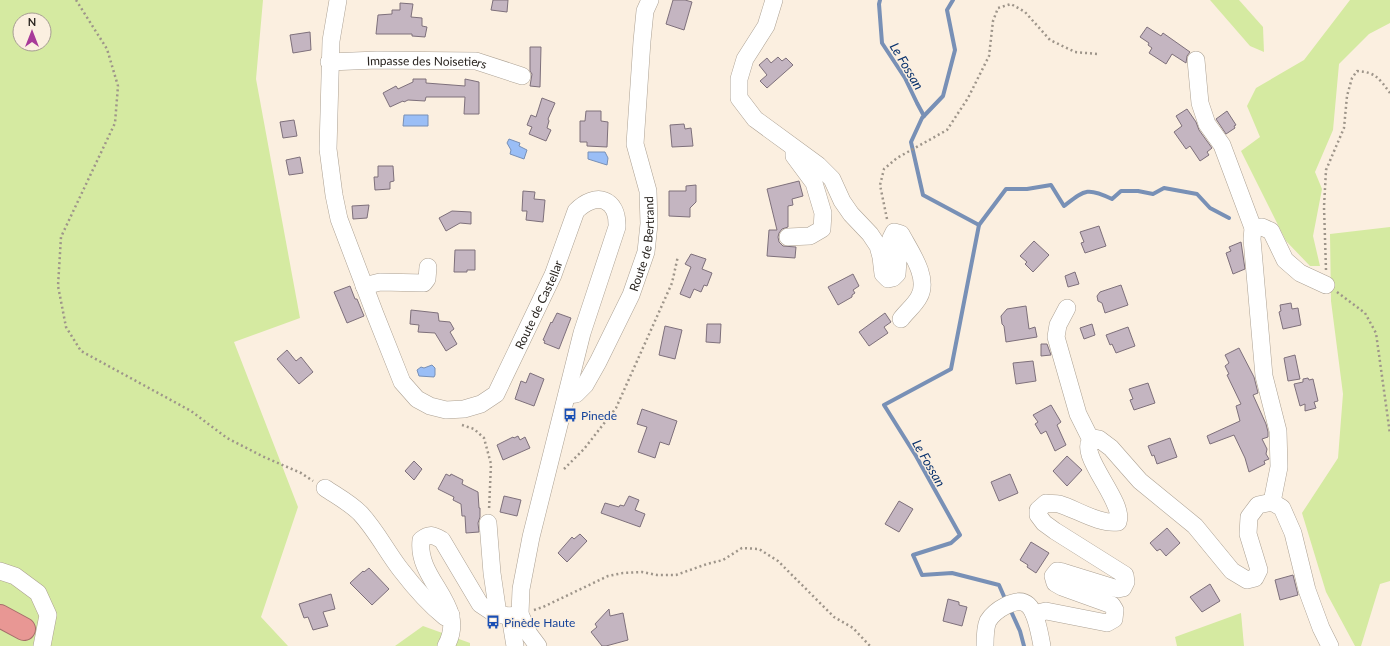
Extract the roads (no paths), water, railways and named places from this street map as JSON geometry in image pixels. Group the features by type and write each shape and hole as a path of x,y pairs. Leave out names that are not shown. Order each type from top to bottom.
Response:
{"highway":[{"path":"0,616 24,630"}],"street":[{"name":"Route de Castellar","path":"338,0 330,41 329,62 328,149 334,195 340,219 364,286 402,382 417,399 430,406 446,410 464,409 481,404 496,394 553,275 576,211 582,204 592,200 602,199 613,207 617,216 617,227 582,333 554,442 544,490 531,537 521,589 509,615 529,634 538,646"},
{"name":"Route de Bertrand","path":"567,395 576,394 585,385 598,362 631,295 646,252 649,224 648,192 635,144 645,11 650,0"},
{"path":"774,0 766,26 745,59 739,79 739,98 754,119 818,165 832,179 842,201 870,234 878,246 883,274 888,278 893,278 897,274 898,261 891,238 894,232 901,234 918,266 923,285 919,298 901,319"},
{"name":"Impasse des Noisetiers","path":"329,62 377,60 476,61 522,76"},
{"path":"1196,60 1200,103 1207,124 1222,145 1253,228 1252,239 1264,376 1278,431 1279,467 1272,502"},
{"path":"788,237 810,236 822,229 823,213 814,183 794,156 794,148"},
{"path":"1253,228 1262,227 1271,231 1285,260 1300,273 1326,285"},
{"path":"364,286 380,282 424,283 427,279 428,267"},
{"path":"1067,308 1058,325 1056,338 1078,414 1091,440"},
{"path":"1034,614 1046,611 1107,623 1114,618 1115,610 1112,605 1062,587 1055,583 1053,576 1058,571 1063,572 1118,589 1123,588 1126,582 1125,575 1055,531 1044,523 1038,515 1038,510 1046,503 1058,504 1112,523 1118,522 1118,511 1107,486 1089,453 1088,444 1094,438 1099,439 1111,448 1140,481 1195,526 1232,571 1247,580 1255,578 1259,570 1248,534 1249,517 1258,505 1272,502 1282,508 1293,533 1307,590 1321,628 1330,646"},
{"path":"325,488 360,513 380,538 411,582 445,617 451,615"},
{"path":"488,523 492,572 509,615 515,646"},
{"path":"446,646 452,626 451,615 447,604 428,573 420,550 421,540 426,536 434,535 442,540 480,604 495,614 509,615"},
{"path":"0,571 15,576 38,593 48,615 42,646"},
{"path":"985,646 988,622 1007,605 1023,602 1029,605 1034,614 1042,646"}],"water":[{"path":"404,115 428,115 428,126 403,126"},
{"path":"509,139 520,143 519,146 527,150 524,159 510,154 511,150 507,143"},
{"path":"588,152 605,152 608,158 607,165 588,159"},
{"path":"432,365 435,368 434,377 419,376 417,370 421,367 424,368"}],"waterway":[{"name":"Le Fossan","path":"880,0 882,43 905,78 924,116"},
{"path":"953,0 947,10 955,50 943,96 922,118 911,142 923,195 979,225"},
{"name":"Le Fossan","path":"1006,601 999,585 952,573 922,575 913,555 951,543 960,535 916,456 884,405 951,369 979,225 1006,189 1027,189 1051,185 1064,206 1077,196 1086,192 1097,193 1112,199 1121,191 1138,191 1153,194 1164,188 1197,194 1210,208 1229,218"},
{"name":"Le Fossan","path":"1010,609 1020,631 1024,646"}],"place":[{"name":"Pinede","path":"570,415"},
{"name":"Pinède Haute","path":"493,622"}]}
